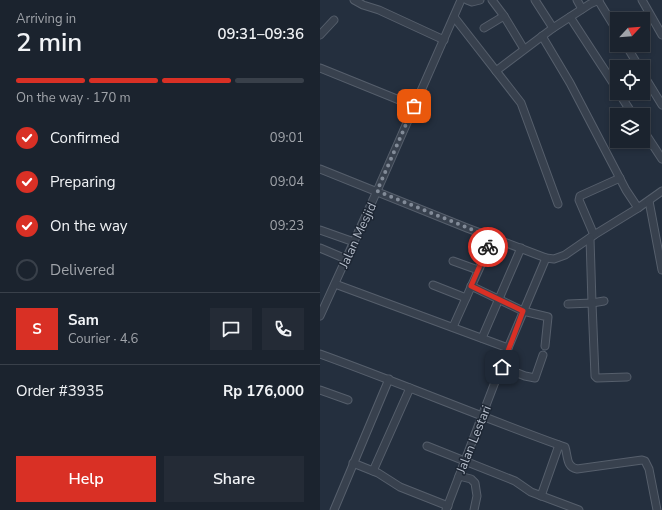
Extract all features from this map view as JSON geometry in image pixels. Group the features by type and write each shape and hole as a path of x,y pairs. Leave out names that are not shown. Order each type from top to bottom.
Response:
{"street":[{"path":"354,0 444,40"},
{"name":"Jalan Mesjid","path":"320,316 461,0"},
{"path":"467,0 472,2 480,0"},
{"path":"492,0 504,16 524,49"},
{"path":"535,0 553,28"},
{"path":"577,0 582,9"},
{"path":"496,71 553,28 599,0 610,19"},
{"path":"642,0 662,35"},
{"path":"484,28 504,16"},
{"path":"454,17 521,103 558,204"},
{"path":"570,17 610,79"},
{"path":"320,35 334,20"},
{"path":"542,36 570,82 620,178 638,208"},
{"path":"320,68 414,106"},
{"path":"650,85 662,105"},
{"path":"650,141 662,159"},
{"path":"320,169 493,238 546,258 554,259 560,258 592,236 649,201 662,191"},
{"path":"620,178 580,196 579,200 592,236 592,302 595,376 598,379 627,377"},
{"path":"649,201 662,270"},
{"path":"320,230 354,242"},
{"path":"453,328 493,238"},
{"path":"320,248 346,258"},
{"path":"482,338 521,248"},
{"name":"Jalan Lestari","path":"447,508 483,417 508,348 546,258"},
{"path":"453,261 478,270"},
{"path":"335,284 508,348"},
{"path":"433,285 466,298"},
{"path":"471,286 499,298 523,311 548,315 545,346"},
{"path":"568,304 604,301"},
{"path":"320,354 389,379 483,417 559,444 565,447 572,468 577,469 642,460 645,461 649,469 657,510"},
{"path":"502,367 525,376 535,378 543,355"},
{"path":"334,510 389,379"},
{"path":"374,471 410,388"},
{"path":"320,390 348,400"},
{"path":"541,496 559,444"},
{"path":"427,446 515,481 525,489 579,510"},
{"path":"354,463 388,478 400,487 447,508"},
{"path":"459,476 471,479 475,483 477,496 474,510"}],"way so far":[{"path":"414,106 377,191 493,238 488,247"}],"route":[{"path":"488,247 471,286 499,298 523,311 502,367"}]}
